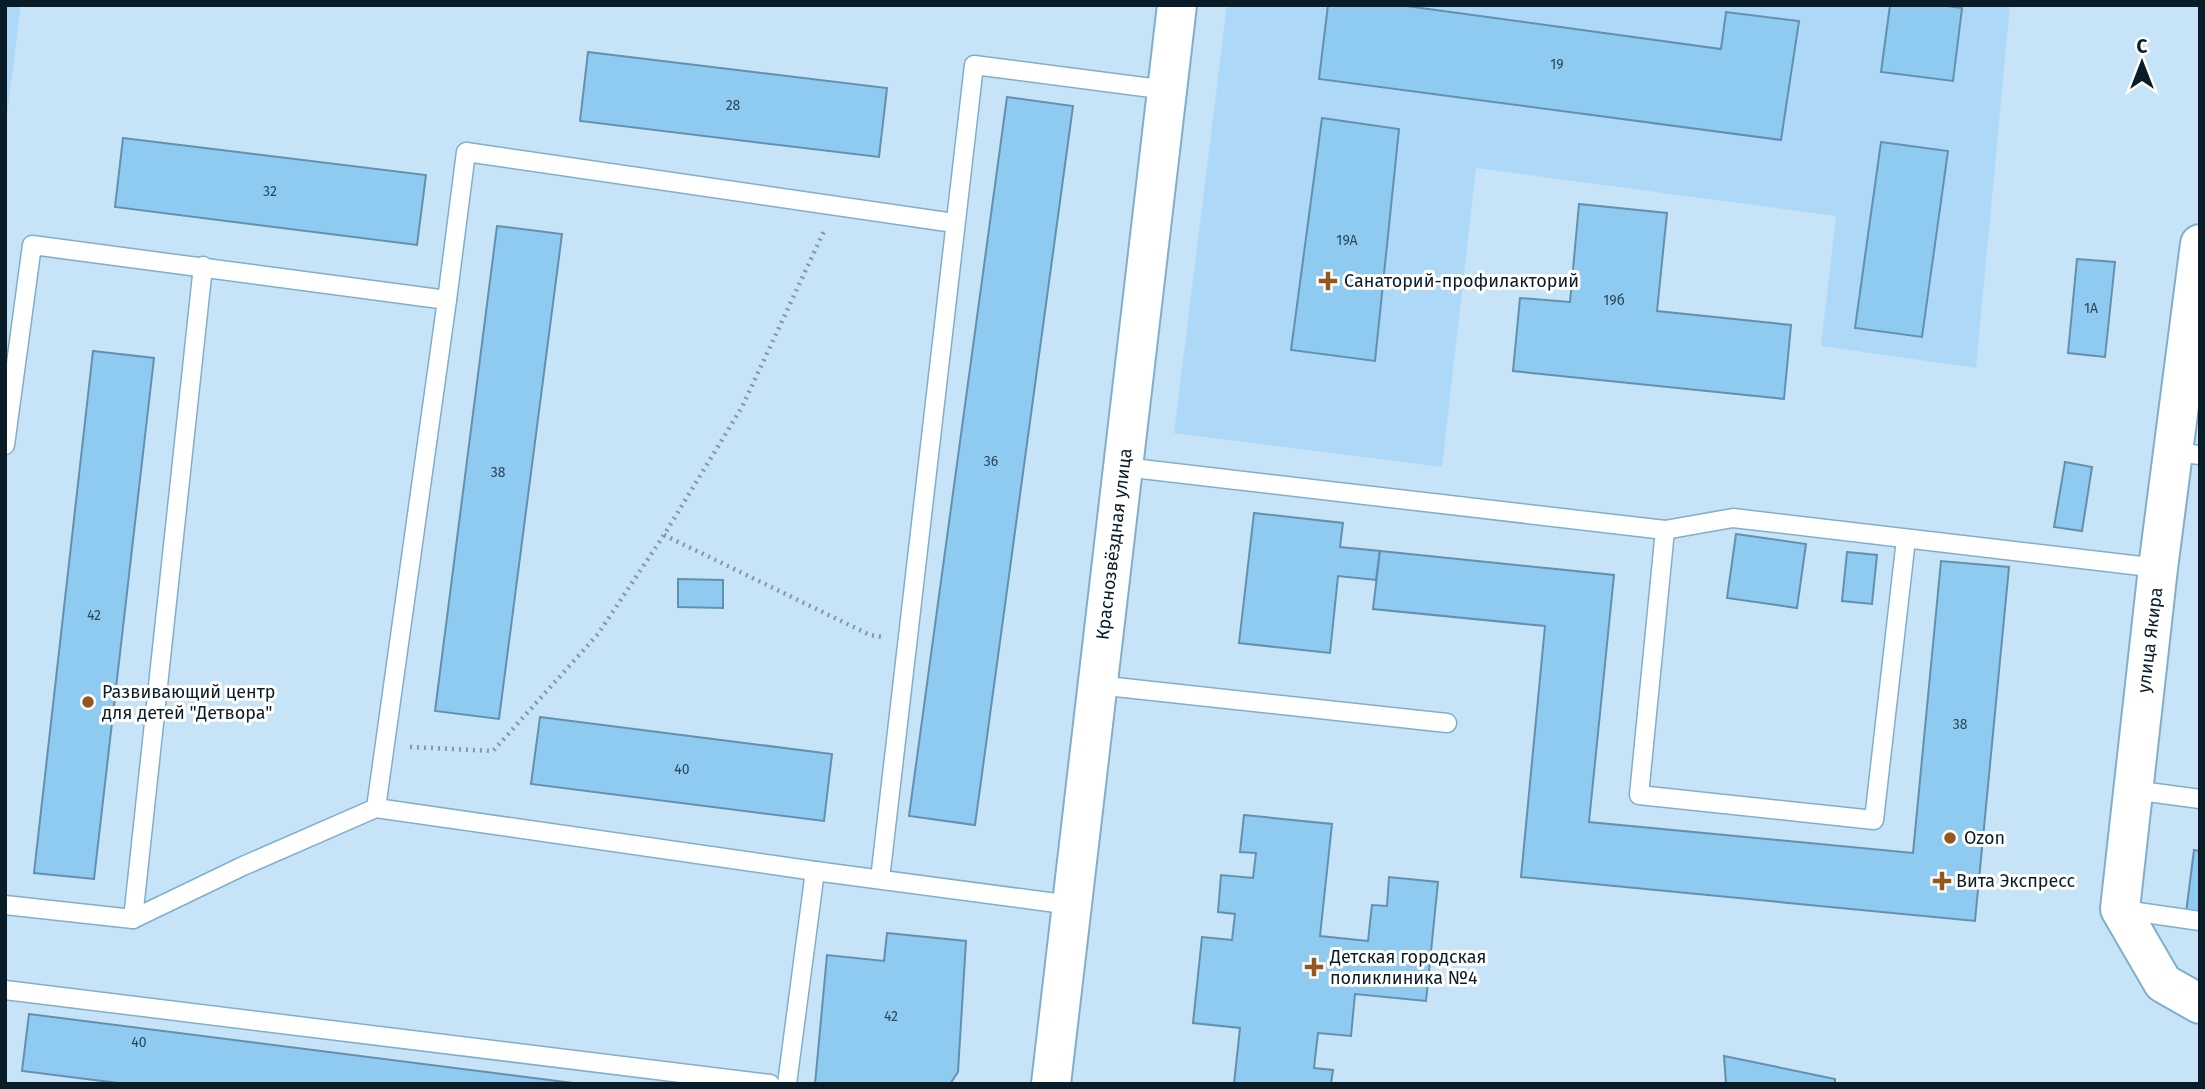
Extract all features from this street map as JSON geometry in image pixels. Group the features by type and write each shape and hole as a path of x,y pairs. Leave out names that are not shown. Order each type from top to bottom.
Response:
{"street":[{"name":"Краснозвёздная улица","path":"1051,1084 1177,5"},
{"name":"улица Якира","path":"2120,909 2158,568 2186,453 2200,244"},
{"path":"2120,909 2164,983 2200,1004"}],"lane":[{"path":"880,880 974,65 1167,90"},
{"path":"376,808 466,152 954,223"},
{"path":"5,445 32,245 447,300"},
{"path":"132,919 203,266"},
{"path":"1124,467 1665,530 1734,517 2158,568"},
{"path":"1665,530 1639,795 1874,820 1906,538"},
{"path":"1097,685 1447,723"},
{"path":"2133,790 2200,799"},
{"path":"5,905 132,919 243,866 376,808 1071,905"},
{"path":"787,1084 815,871"},
{"path":"2120,909 2200,921"},
{"path":"5,990 770,1084"}],"path":[{"path":"385,746 492,751 598,634 664,535 742,407 836,205"},
{"path":"664,535 870,635"}],"shaded area":[{"path":"5,5 21,5 5,130"},
{"name":"Cанаторий-профилакторий","path":"1227,5 2010,5 1976,368 1821,346 1836,216 1476,168 1442,467 1174,433"}],"building":[{"path":"1328,5 1399,5 1721,49 1726,12 1799,21 1781,140 1319,79"},
{"path":"1890,5 1962,8 1953,81 1881,72"},
{"path":"588,52 887,88 879,157 580,121"},
{"path":"1007,97 1073,106 975,825 909,816"},
{"path":"1322,118 1399,129 1375,361 1291,350"},
{"path":"123,138 426,175 417,245 115,207"},
{"path":"1881,142 1948,151 1922,337 1855,328"},
{"path":"1579,204 1667,213 1657,311 1791,325 1784,399 1513,371 1520,298 1570,302"},
{"path":"497,226 562,234 499,719 435,711"},
{"path":"2077,259 2115,262 2105,357 2068,353"},
{"path":"93,351 154,358 94,879 34,873"},
{"path":"2065,462 2092,467 2082,531 2054,527"},
{"path":"1254,513 1343,523 1340,547 1380,551 1376,580 1338,576 1330,653 1239,643"},
{"path":"1736,534 1806,544 1797,608 1727,598"},
{"path":"1380,551 1614,575 1589,822 1913,853 1941,561 2009,567 1975,921 1521,877 1545,626 1373,609"},
{"path":"1847,552 1877,555 1872,604 1842,601"},
{"path":"678,579 723,580 723,608 678,607"},
{"path":"540,717 832,754 824,821 531,784"},
{"name":"Детская городская поликлиника №4","path":"1244,815 1332,824 1320,936 1368,941 1372,905 1387,906 1389,877 1438,882 1426,1001 1355,994 1351,1036 1318,1033 1314,1068 1333,1070 1331,1084 1234,1084 1240,1028 1193,1023 1202,937 1232,940 1235,914 1218,912 1221,875 1253,878 1256,853 1240,852"},
{"path":"2194,850 2200,851 2200,915 2186,913"},
{"path":"887,933 966,941 958,1072 950,1084 815,1084 827,955 884,961"},
{"path":"29,1014 581,1084 126,1084 22,1071"},
{"path":"1724,1056 1835,1079 1835,1084 1726,1084"}],"place":[{"name":"Cанаторий-профилакторий","path":"1328,281"},
{"name":"Развивающий центр для детей \"Детвора\"","path":"88,702"},
{"name":"Ozon","path":"1950,838"},
{"name":"Вита Экспресс","path":"1942,881"},
{"name":"Детская городская поликлиника №4","path":"1314,967"}]}
